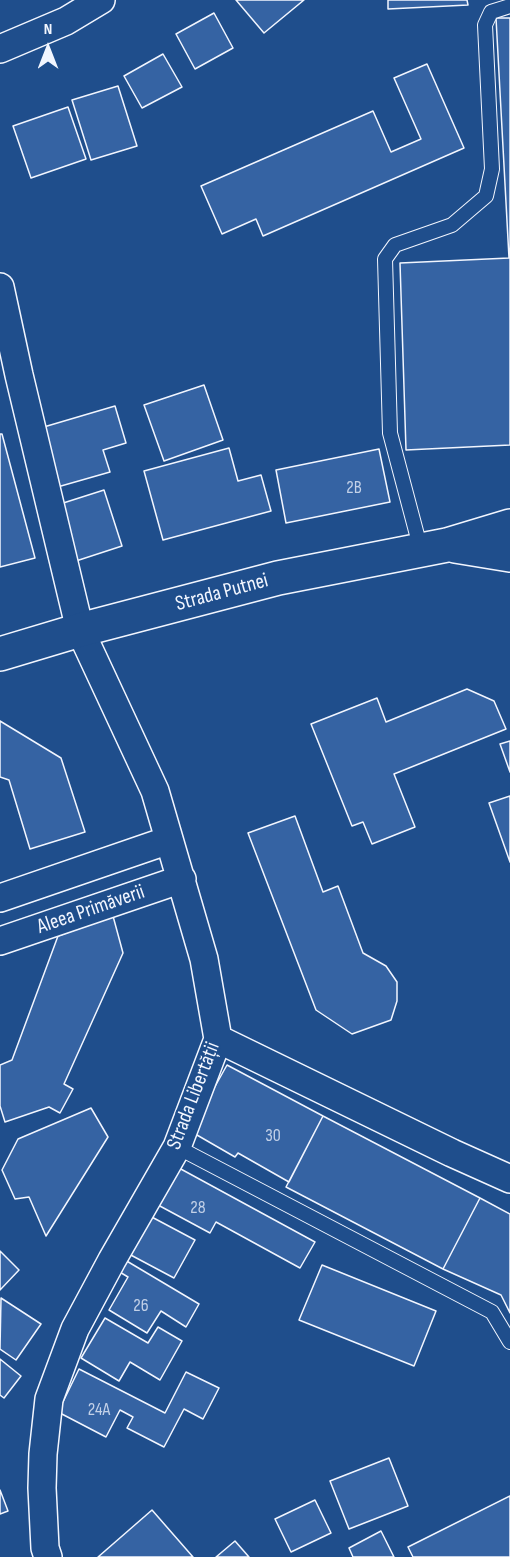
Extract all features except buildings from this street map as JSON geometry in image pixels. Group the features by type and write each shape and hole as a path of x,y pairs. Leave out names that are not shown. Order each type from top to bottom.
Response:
{"main road":[{"name":"Strada Putnei","path":"0,654 80,630 278,578 434,548 510,526"},
{"name":"Strada Putnei","path":"434,548 510,555"}],"street":[{"path":"0,49 66,21 101,0"},
{"name":"Strada Libertății","path":"0,287 10,378 80,630 155,791 204,959 218,1039 177,1147 75,1329 49,1399 42,1488 45,1548 48,1557"},
{"name":"Aleea Primăverii","path":"0,898 169,840"},
{"name":"Aleea Primăverii","path":"0,941 182,879"},
{"path":"218,1039 510,1179"}],"lane":[{"path":"434,548 390,433 385,259 395,245 452,225 486,196 492,169 485,24 492,12 510,6"},
{"path":"177,1147 492,1312 510,1342"}]}
